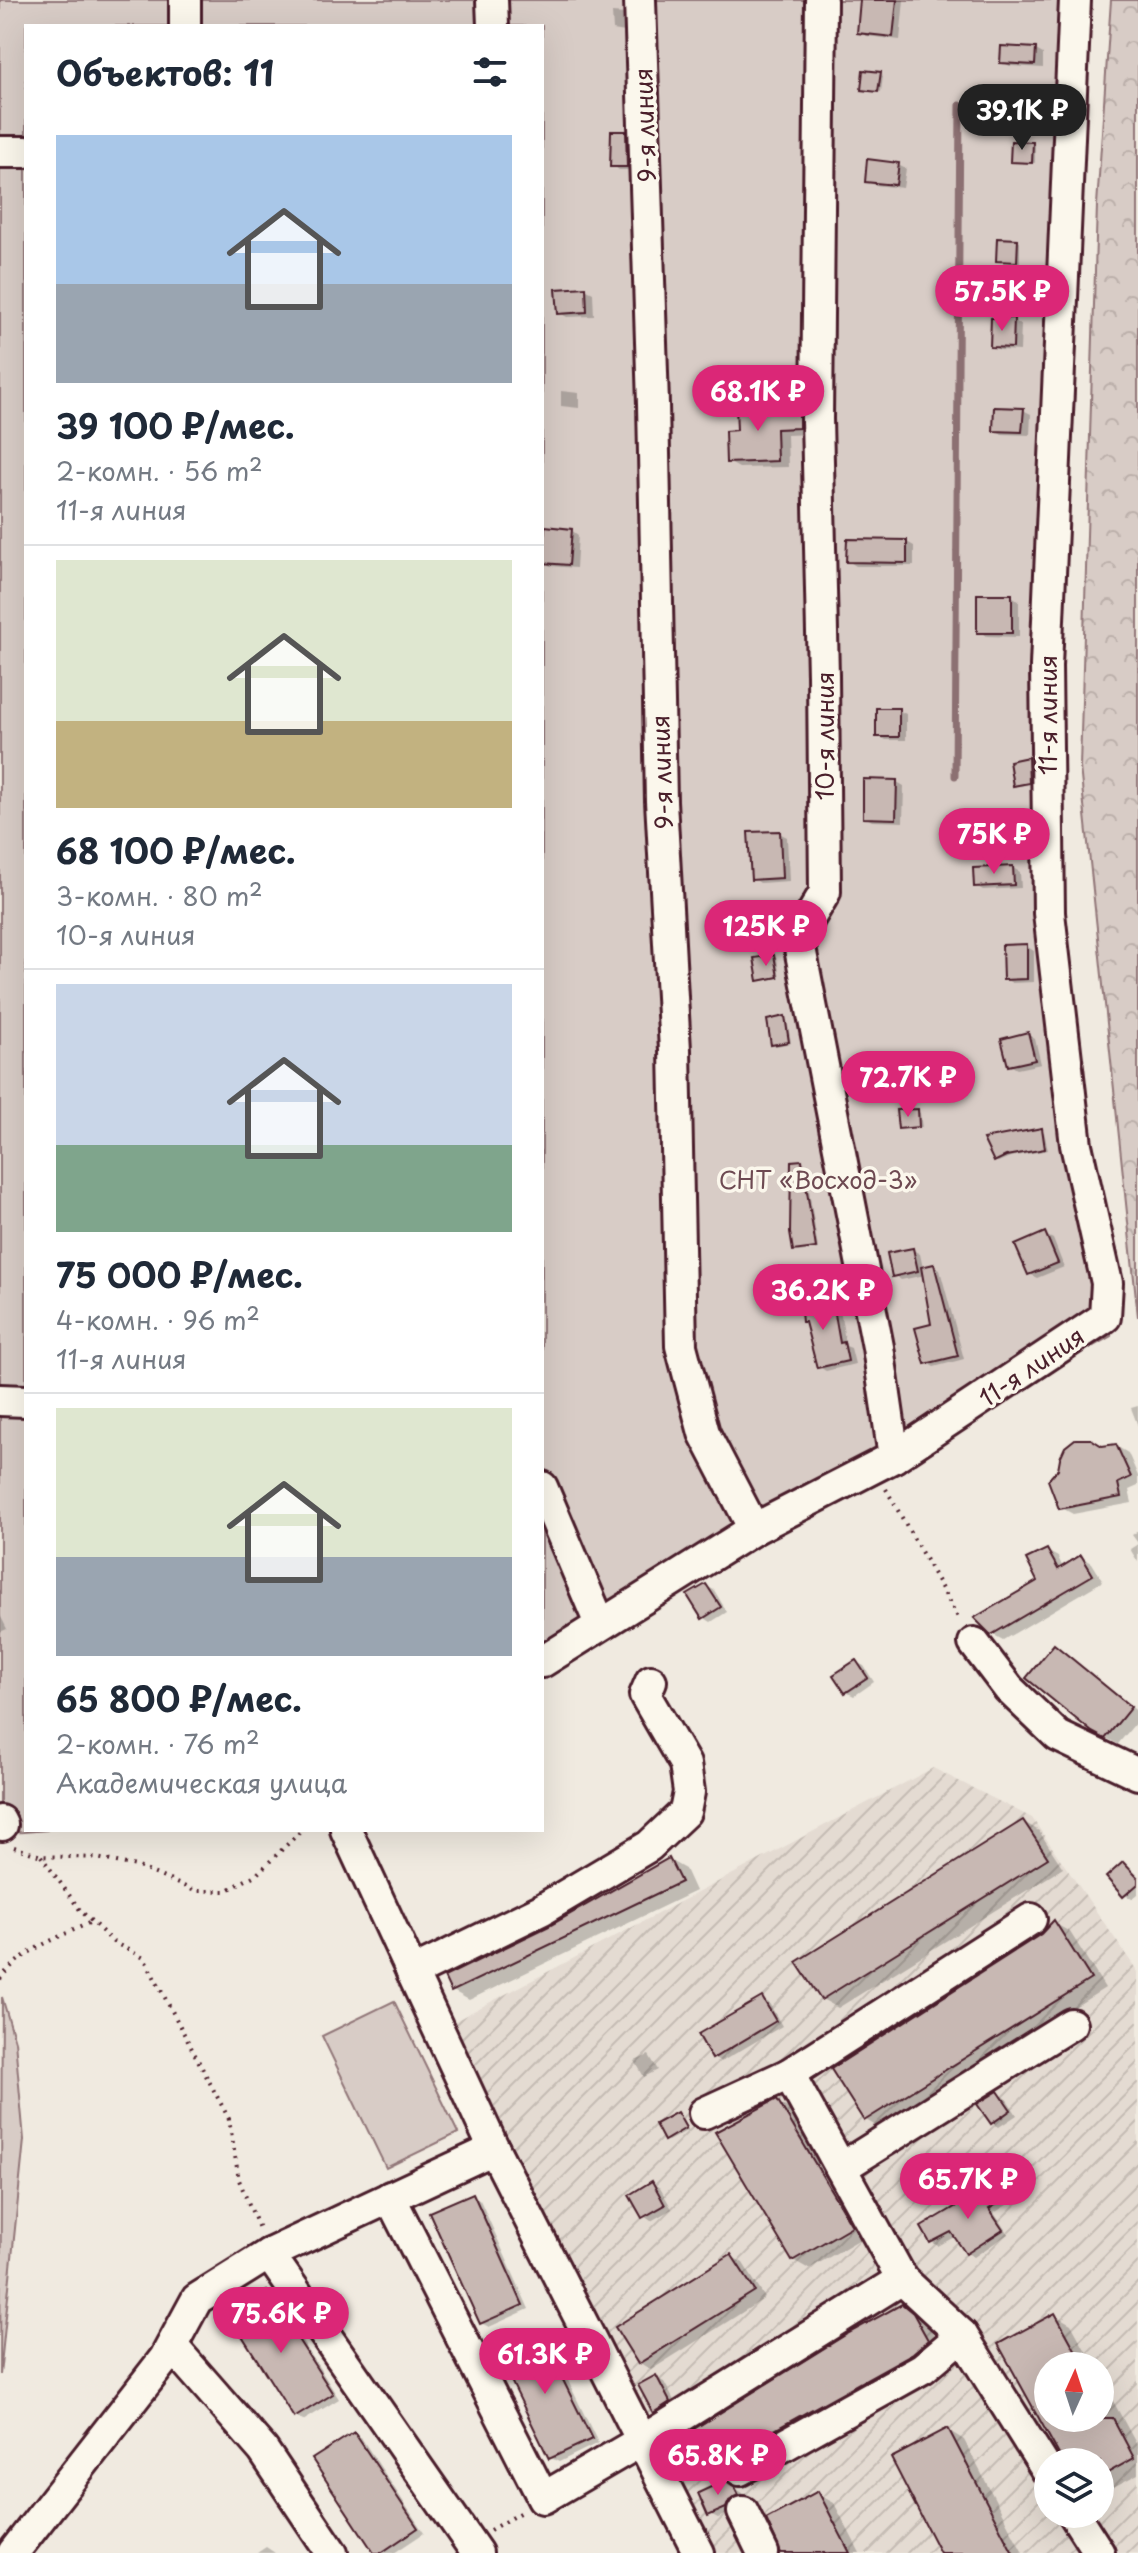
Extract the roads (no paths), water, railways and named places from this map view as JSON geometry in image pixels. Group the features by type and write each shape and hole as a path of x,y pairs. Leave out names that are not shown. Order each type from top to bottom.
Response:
{"street":[{"path":"185,0 185,24"},
{"path":"492,0 493,24"},
{"name":"9-я линия","path":"640,0 653,404 661,801 675,1050 681,1346 704,1433 754,1529"},
{"name":"10-я линия","path":"821,0 817,419 825,892 798,938 878,1347 887,1467"},
{"name":"11-я линия","path":"887,1467 1105,1317 1107,1283 1076,1145 1049,913 1046,666 1075,0"},
{"path":"0,152 24,152"},
{"path":"0,1400 24,1401"},
{"path":"544,1661 754,1529 887,1467"},
{"path":"544,1492 600,1624"},
{"path":"974,1643 1009,1689 1058,1736 1138,1774"},
{"path":"412,1973 541,1910 649,1846 685,1812 689,1792 685,1764 645,1695 651,1681"},
{"path":"347,1832 494,2149 699,2553"},
{"path":"704,2113 789,2074 1031,1919"},
{"path":"841,2168 1071,2024"},
{"path":"789,2074 902,2279 962,2335 1034,2450"},
{"path":"13,2553 165,2358 197,2299 269,2254 494,2149"},
{"path":"390,2197 543,2498 642,2441 902,2279"},
{"path":"269,2254 473,2547"},
{"path":"740,2470 923,2368 962,2335"},
{"path":"172,2346 263,2450 332,2553"},
{"path":"743,2512 763,2553"},
{"path":"1083,2528 1099,2553"}],"waterway":[{"path":"955,776 960,105"}],"park label":[{"name":"СНТ «Восход-3»","path":"818,1179"}]}
